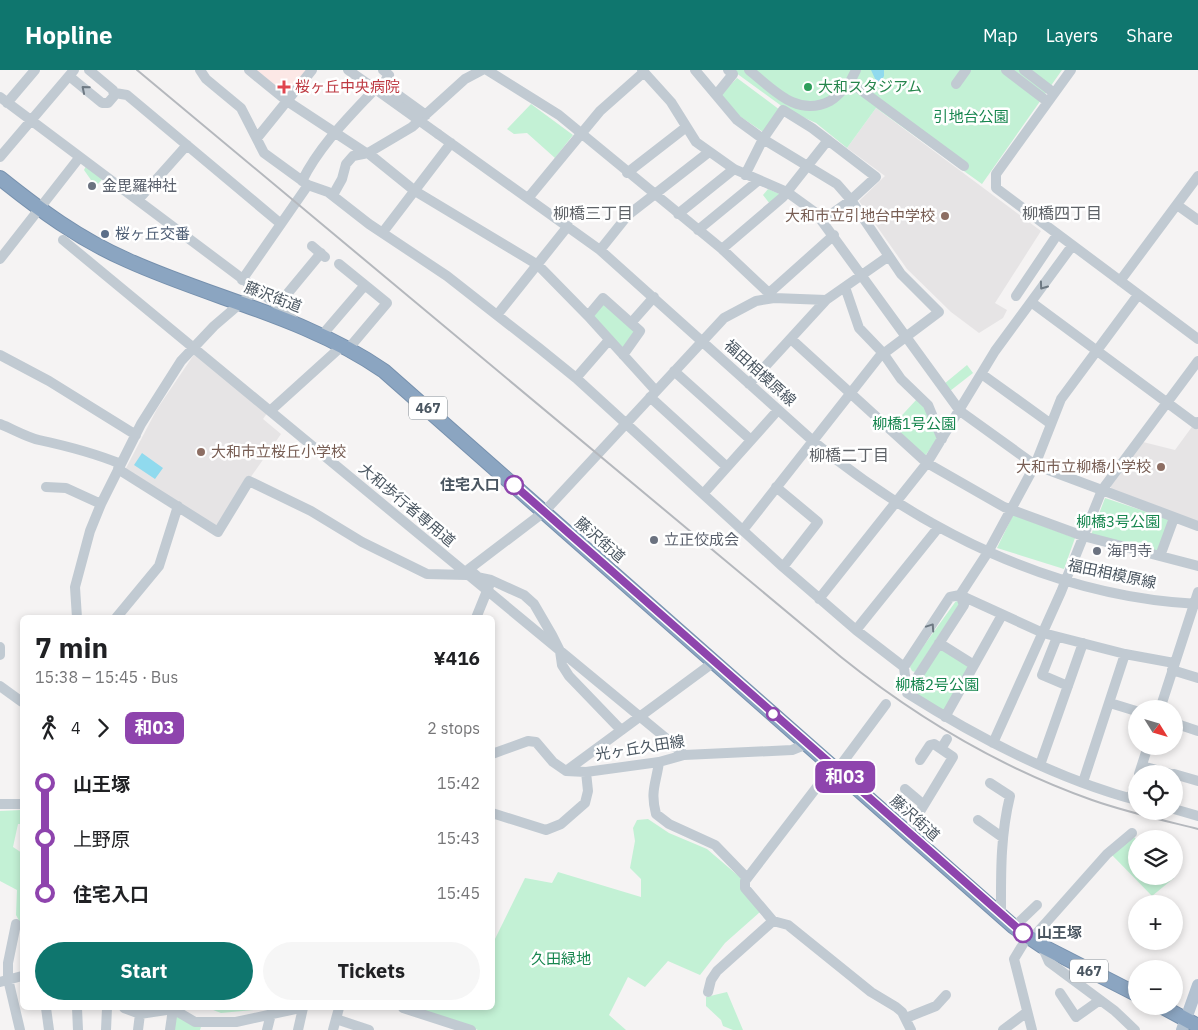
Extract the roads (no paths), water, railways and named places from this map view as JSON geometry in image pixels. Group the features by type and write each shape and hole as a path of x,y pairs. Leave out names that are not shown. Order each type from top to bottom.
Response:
{"highway":[{"name":"藤沢街道","path":"0,178 38,209 78,236 127,260 323,334 384,370 1014,927 1042,946 1128,990"},
{"path":"1174,1015 1189,1025"}],"main road":[{"path":"1189,1025 1198,985"}],"street":[{"path":"35,70 3,100 278,306 297,324"},
{"path":"89,70 115,92 127,95 281,224"},
{"path":"249,70 287,101 367,153 415,191 538,265 622,354 653,394 727,467"},
{"path":"257,138 312,70"},
{"path":"383,70 389,75 383,84 426,115"},
{"path":"334,195 342,179 346,164 353,156 367,153 412,127 465,79 482,70"},
{"path":"487,70 535,99 582,134 722,249 771,296"},
{"path":"695,70 737,120 763,139 809,165 837,184 851,200 901,274 939,312 883,353 743,530"},
{"path":"716,95 733,74 728,70"},
{"path":"749,70 785,99 804,108 831,101 850,82 856,70"},
{"path":"956,84 966,70"},
{"path":"1006,70 1048,102"},
{"path":"1024,70 1054,93"},
{"path":"1071,70 995,179 999,192 1198,339"},
{"path":"202,71 206,79 241,108 264,153 305,183 334,195 497,315 576,378 820,599 904,667"},
{"path":"528,197 604,106 643,71 671,102 685,128 696,142 745,175 788,192 809,205 823,220 960,411 1035,465 1198,526"},
{"name":"福田相模原線","path":"355,72 377,90 600,250 654,296 749,384 842,466 896,504 938,528 988,552 1066,580 1133,596 1196,604"},
{"path":"0,157 71,73 102,103 108,103 115,92"},
{"path":"850,82 964,166"},
{"path":"242,280 281,224 305,183 310,164 334,133 377,90"},
{"path":"745,175 763,139 783,110 828,140 876,177 851,200 823,220"},
{"path":"627,172 685,128"},
{"path":"722,249 788,192 828,140"},
{"path":"382,232 452,143"},
{"path":"138,200 187,145"},
{"path":"600,250 628,214 709,152"},
{"path":"0,259 79,158"},
{"path":"678,214 734,169"},
{"path":"1120,281 1198,176"},
{"path":"698,230 759,180"},
{"path":"1177,204 1198,220"},
{"path":"497,315 568,226"},
{"path":"771,296 834,235"},
{"path":"1016,296 1057,235"},
{"name":"大和歩行者専用道","path":"63,240 640,716 684,755"},
{"path":"278,306 323,255 312,246"},
{"path":"820,599 927,463 983,375 995,351 1072,246"},
{"path":"749,384 826,300 889,256"},
{"path":"270,411 346,346 387,303 339,264"},
{"path":"323,334 365,285"},
{"path":"845,288 859,328 883,353 901,379 928,405 942,439"},
{"path":"77,615 76,587 90,531 101,504 136,435 169,378 192,348 214,326 256,290"},
{"path":"960,596 988,552 1035,465 1061,399 1138,295"},
{"path":"631,323 654,296"},
{"path":"479,578 469,569 544,512 702,341 731,313 748,304 771,296 826,300"},
{"path":"588,316 603,298 640,331 622,354"},
{"path":"1031,302 1196,424 1198,422"},
{"path":"791,339 927,463 1010,510 1083,536 1198,566"},
{"path":"576,378 609,340"},
{"path":"0,355 49,381 136,435"},
{"path":"993,743 1066,580 1102,490 1198,361"},
{"path":"674,371 751,440"},
{"path":"983,375 1051,424"},
{"path":"703,494 778,410"},
{"path":"0,424 39,440 49,441 74,450 86,451 120,466 218,532 249,481 311,511 362,542 427,574 467,575 491,580 512,588 534,604 560,651 562,665 569,676 621,730"},
{"path":"46,487 66,488 101,504"},
{"path":"776,487 818,522 784,567"},
{"path":"118,615 159,566 178,506"},
{"path":"1160,556 1174,518"},
{"path":"856,630 938,528"},
{"path":"477,615 491,580"},
{"path":"1163,700 1196,604 1198,592"},
{"path":"907,693 964,605 960,596"},
{"path":"907,693 904,667 950,597 960,596 1043,633 1173,666 1198,678"},
{"path":"945,717 1002,615"},
{"path":"1057,637 1042,675 1068,686"},
{"path":"939,643 974,665"},
{"path":"1040,765 1083,644"},
{"path":"0,647 0,655"},
{"path":"1083,782 1125,654"},
{"path":"495,750 528,741 536,742 553,762 566,771 714,662"},
{"path":"0,686 20,701"},
{"path":"907,693 945,717 993,743 1040,765 1128,797"},
{"path":"1110,702 1128,708"},
{"path":"886,704 748,878 745,888 773,921 788,925 871,992 896,1006 906,1018 911,1030"},
{"path":"1183,726 1198,731"},
{"path":"941,749 947,739"},
{"name":"光ヶ丘久田線","path":"566,771 586,772 659,762 684,755 792,750 806,744"},
{"path":"907,833 953,757 934,744 930,745 920,760"},
{"path":"659,762 657,779 652,788 656,814 669,824 715,845 748,878"},
{"path":"495,814 546,830 562,824 584,803 588,791 586,772"},
{"path":"1183,777 1198,781"},
{"path":"990,783 1010,796 1002,837 1000,869 1001,916"},
{"path":"905,788 924,804"},
{"path":"0,804 20,804"},
{"path":"1183,812 1198,816"},
{"path":"978,820 1002,837"},
{"path":"1032,1030 1013,961 1025,941 1030,938 1107,854 1128,836"},
{"path":"1014,927 1037,905"},
{"path":"708,992 711,980 717,971 773,921"},
{"path":"16,924 4,980 20,1030"},
{"path":"1042,946 1049,962 1100,1000 1135,1030"},
{"path":"4,980 20,976"},
{"path":"1060,993 1076,1017 1100,1000"},
{"path":"906,1018 936,1006 946,995"},
{"path":"46,1010 49,1030"},
{"path":"77,1010 78,1030"},
{"path":"106,1030 107,1010"},
{"path":"129,1010 140,1014 173,1010 181,1012 188,1020 203,1026 235,1026 271,1014 292,1010"},
{"path":"170,1030 173,1010"},
{"path":"298,1030 302,1010"},
{"path":"333,1030 338,1010"},
{"path":"409,1010 468,1030"},
{"path":"1003,1030 1028,1012"},
{"path":"138,1030 140,1014"},
{"path":"267,1030 271,1014"},
{"path":"336,1019 369,1030"}],"water":[{"path":"871,70 884,70 884,76 880,83 877,83"},
{"path":"142,453 163,468 155,479 134,465"}],"railway":[{"path":"137,70 841,657 899,700 960,739 1058,787 1144,816 1198,829"}],"place":[{"name":"桜ヶ丘中央病院","path":"284,87"},
{"name":"大和スタジアム","path":"808,87"},
{"name":"金毘羅神社","path":"92,186"},
{"name":"大和市立引地台中学校","path":"945,216"},
{"name":"桜ヶ丘交番","path":"105,234"},
{"name":"大和市立桜丘小学校","path":"201,452"},
{"name":"大和市立柳橋小学校","path":"1161,467"},
{"name":"住宅入口","path":"514,485"},
{"name":"立正佼成会","path":"654,540"},
{"name":"海門寺","path":"1097,551"},
{"name":"山王塚","path":"1023,933"}],"district":[{"name":"柳橋三丁目","path":"593,213"},
{"name":"柳橋四丁目","path":"1062,213"},
{"name":"柳橋二丁目","path":"849,455"}],"park label":[{"name":"引地台公園","path":"971,117"},
{"name":"柳橋1号公園","path":"914,424"},
{"name":"柳橋3号公園","path":"1118,522"},
{"name":"柳橋2号公園","path":"937,685"},
{"name":"久田緑地","path":"561,959"}]}
